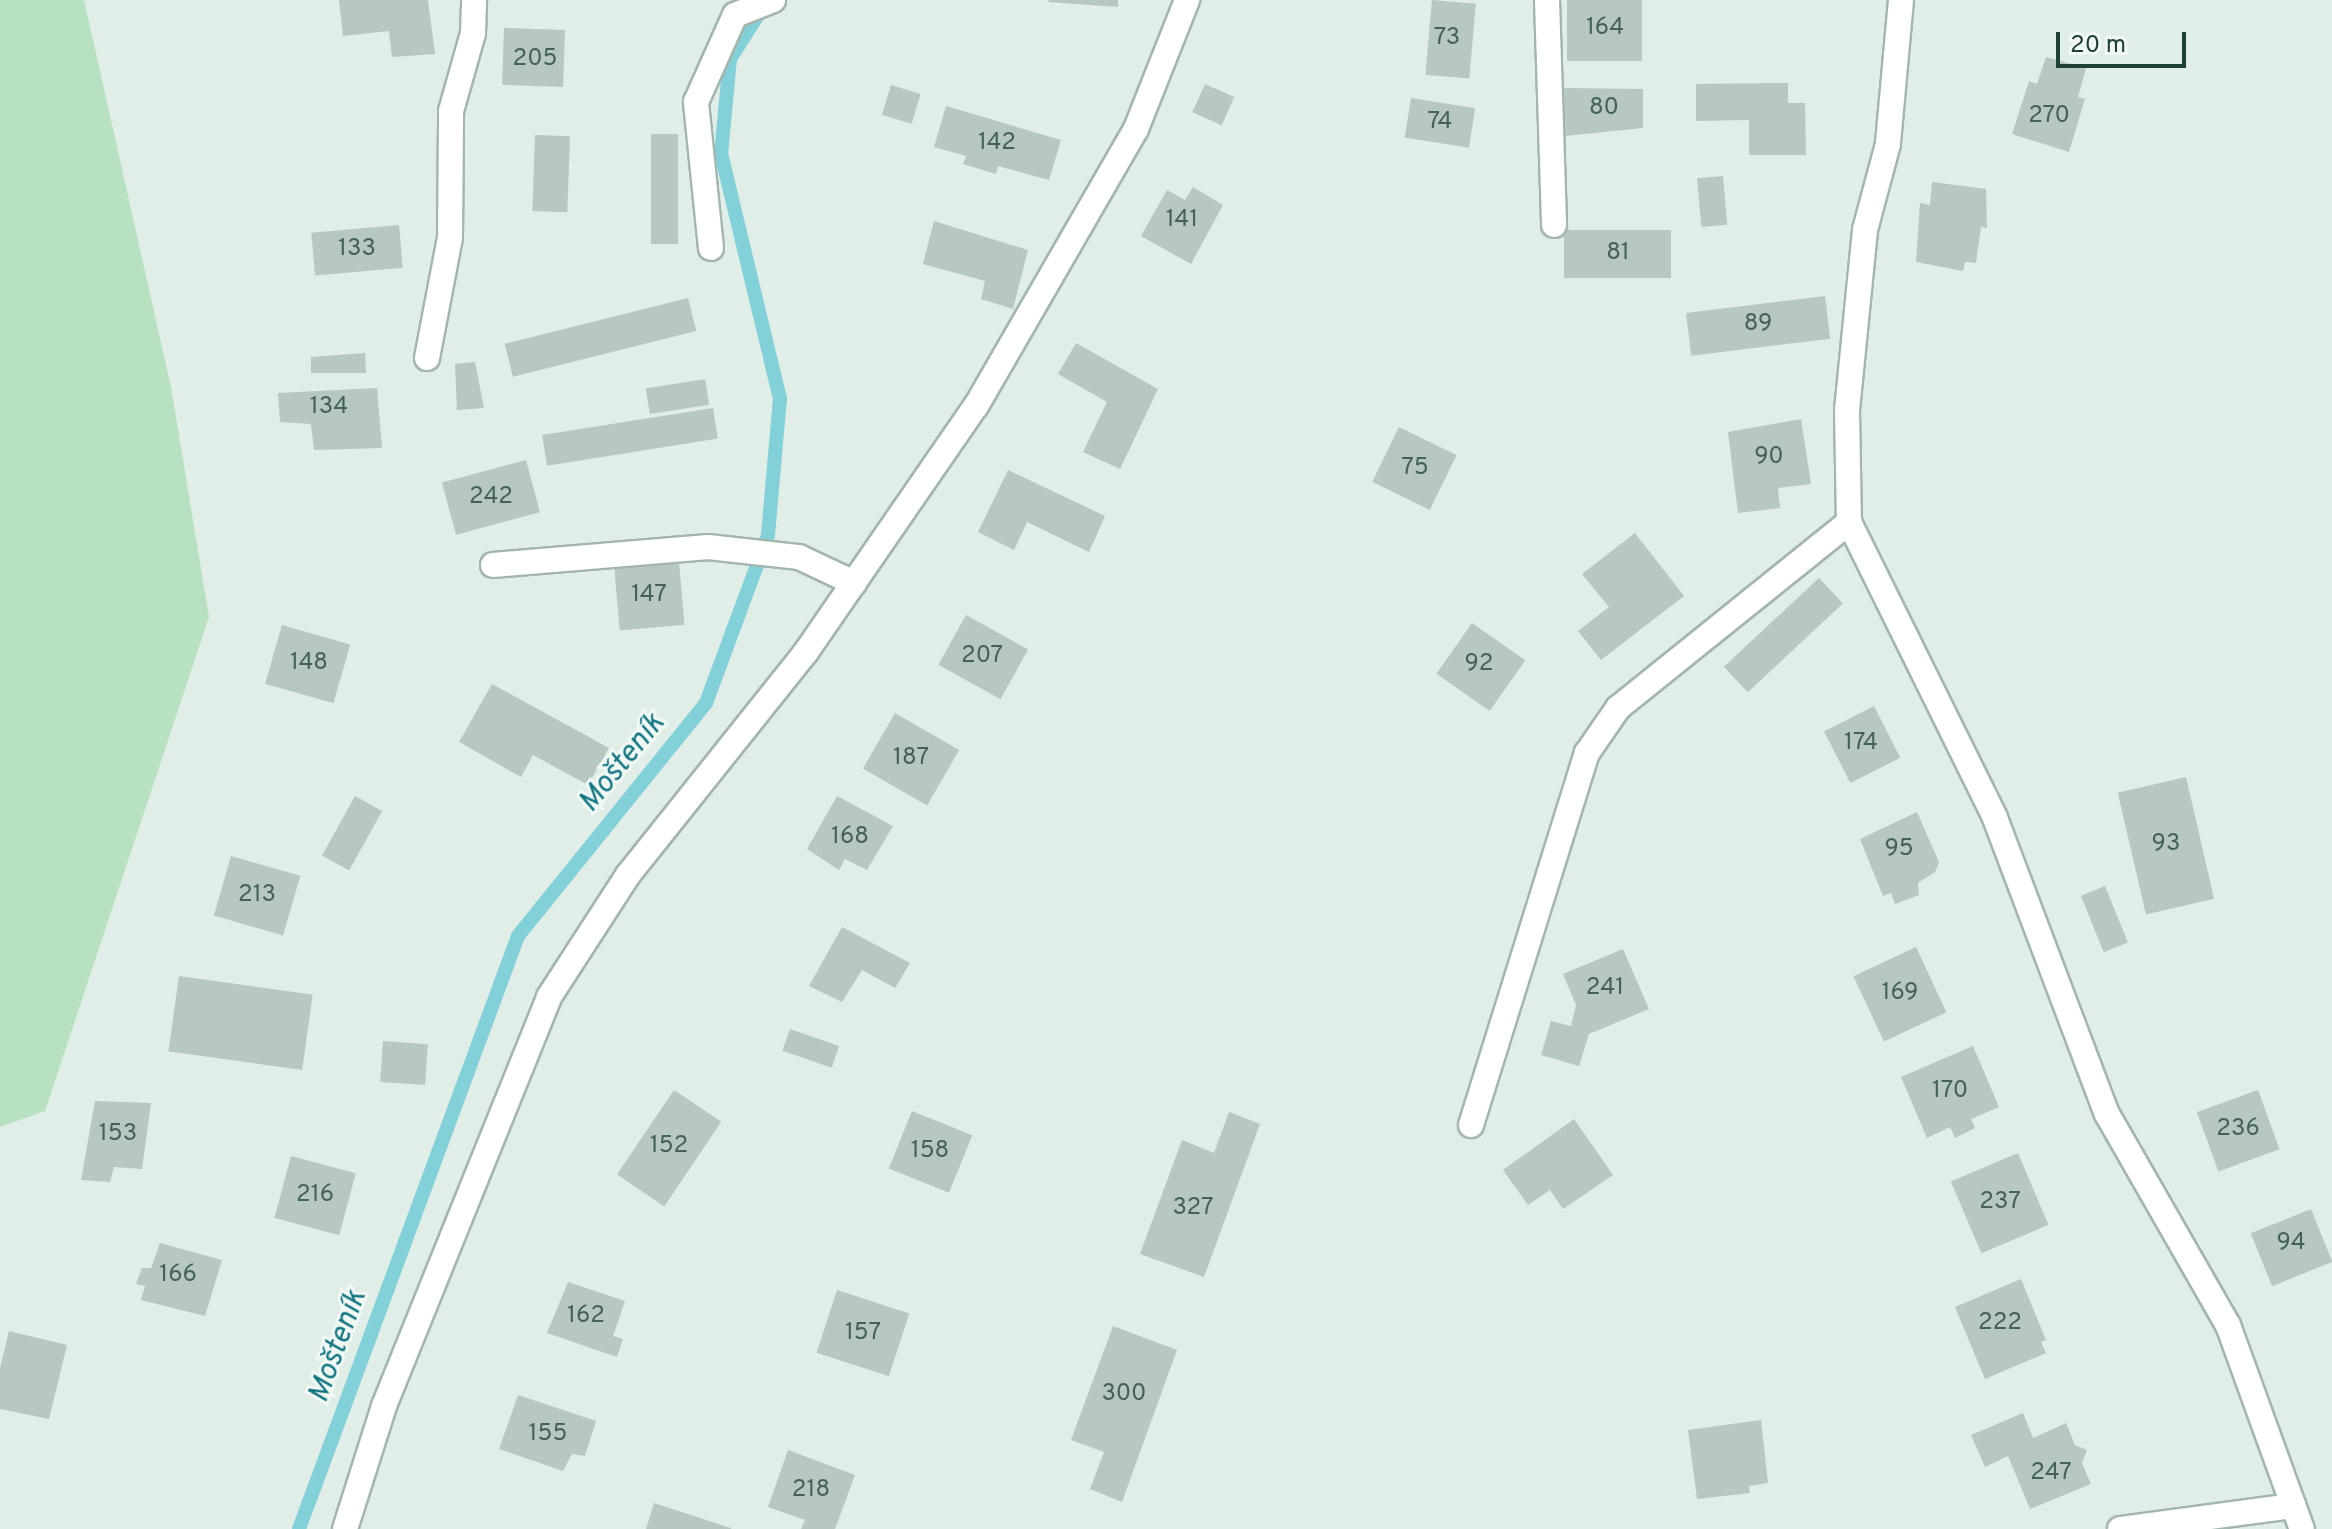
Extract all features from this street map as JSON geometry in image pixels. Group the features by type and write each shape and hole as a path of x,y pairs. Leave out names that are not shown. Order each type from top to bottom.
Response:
{"street":[{"path":"427,358 450,237 451,111 473,33 474,0"},
{"path":"711,248 696,102 735,15 773,0"},
{"path":"345,1529 384,1406 549,997 628,875 806,652 976,406 1075,240 1136,129 1187,0"},
{"path":"1547,0 1554,225"},
{"path":"1901,0 1888,144 1865,230 1847,410 1849,522 1995,818 2107,1114 2228,1325 2302,1529"},
{"path":"1471,1125 1587,753 1618,708 1849,522"},
{"path":"493,565 708,547 799,557 854,583"},
{"path":"2120,1529 2293,1506"}],"green space":[{"path":"0,0 84,0 171,387 209,617 45,1111 0,1127"}],"building":[{"path":"339,0 428,0 435,54 392,57 389,31 343,36"},
{"path":"1118,0 1118,7 1048,2"},
{"path":"1432,0 1476,4 1469,79 1425,75"},
{"path":"1567,0 1642,0 1642,61 1567,61"},
{"path":"504,28 565,30 563,87 502,85"},
{"path":"2046,57 2086,68 2078,97 2085,99 2069,152 2012,134 2029,81 2037,84"},
{"path":"1788,83 1788,103 1805,103 1806,155 1749,155 1749,120 1696,121 1696,84"},
{"path":"1205,84 1234,97 1222,125 1192,112"},
{"path":"891,85 921,94 912,124 882,115"},
{"path":"1564,88 1643,89 1643,128 1565,136"},
{"path":"1411,98 1475,108 1469,148 1405,138"},
{"path":"946,106 1061,140 1049,180 998,166 996,174 963,164 966,156 934,147"},
{"path":"651,134 678,134 678,244 651,244"},
{"path":"535,135 570,136 567,212 532,211"},
{"path":"1723,176 1727,225 1701,227 1697,178"},
{"path":"1932,182 1986,189 1987,228 1981,227 1976,263 1965,262 1963,271 1916,262 1920,203 1930,205"},
{"path":"1193,187 1223,205 1191,264 1141,236 1167,190 1185,200"},
{"path":"934,221 1028,250 1013,309 981,299 985,281 923,264"},
{"path":"399,225 403,268 315,276 311,233"},
{"path":"1564,230 1671,230 1671,278 1564,278"},
{"path":"1825,296 1830,339 1691,356 1686,313"},
{"path":"688,298 696,331 513,377 505,344"},
{"path":"1076,343 1158,389 1120,469 1083,452 1107,402 1058,374"},
{"path":"365,353 366,373 311,373 311,357"},
{"path":"475,362 484,408 457,410 455,364"},
{"path":"705,379 709,405 650,414 646,388"},
{"path":"377,388 382,448 314,450 311,424 280,422 278,393"},
{"path":"713,408 718,439 547,466 542,435"},
{"path":"1801,419 1811,484 1778,488 1780,508 1738,513 1728,432"},
{"path":"1399,427 1457,455 1430,510 1372,482"},
{"path":"526,460 540,512 456,535 442,483"},
{"path":"1008,470 1105,516 1089,552 1027,522 1014,550 978,532"},
{"path":"1635,533 1684,596 1601,660 1578,631 1609,607 1582,574"},
{"path":"679,562 684,625 620,630 614,568"},
{"path":"1819,578 1843,604 1748,692 1724,667"},
{"path":"966,615 1028,649 1000,699 938,665"},
{"path":"1472,623 1525,660 1490,711 1436,674"},
{"path":"282,625 350,645 333,703 265,684"},
{"path":"492,684 609,748 588,785 533,755 521,777 459,742"},
{"path":"1874,706 1900,758 1850,783 1824,731"},
{"path":"895,713 959,750 927,805 863,768"},
{"path":"2186,777 2214,899 2146,915 2118,793"},
{"path":"355,796 382,811 349,871 322,855"},
{"path":"837,796 893,826 867,870 845,859 839,870 807,849"},
{"path":"1917,812 1939,862 1935,872 1918,883 1919,895 1895,904 1891,893 1883,896 1860,839"},
{"path":"231,856 300,876 283,935 214,916"},
{"path":"2105,886 2128,943 2104,952 2081,896"},
{"path":"842,927 910,963 895,988 862,970 842,1002 809,986"},
{"path":"1916,947 1946,1012 1884,1041 1853,976"},
{"path":"1623,949 1649,1009 1589,1034 1579,1066 1541,1055 1551,1021 1571,1026 1576,1005 1563,974"},
{"path":"179,976 313,995 302,1070 168,1051"},
{"path":"790,1029 839,1046 832,1068 783,1051"},
{"path":"383,1041 428,1044 425,1085 380,1082"},
{"path":"1973,1046 1999,1107 1971,1119 1975,1128 1955,1138 1950,1127 1927,1138 1901,1077"},
{"path":"674,1090 721,1122 664,1206 617,1175"},
{"path":"2258,1090 2280,1149 2218,1171 2197,1112"},
{"path":"95,1101 151,1103 142,1169 114,1167 110,1182 81,1180"},
{"path":"912,1111 972,1135 949,1193 889,1168"},
{"path":"1229,1112 1260,1124 1204,1277 1140,1254 1182,1140 1214,1153"},
{"path":"1574,1119 1613,1175 1563,1209 1550,1190 1528,1205 1503,1170"},
{"path":"2018,1153 2048,1225 1981,1253 1951,1182"},
{"path":"291,1156 356,1173 339,1235 274,1218"},
{"path":"2311,1209 2332,1262 2272,1286 2251,1233"},
{"path":"160,1243 222,1260 205,1316 141,1300 145,1286 136,1284 142,1268 151,1268"},
{"path":"2021,1279 2046,1340 2041,1342 2046,1353 1985,1379 1955,1307"},
{"path":"568,1282 625,1301 613,1336 623,1339 617,1357 547,1333"},
{"path":"837,1290 909,1313 889,1376 817,1353"},
{"path":"1113,1326 1177,1350 1122,1502 1090,1489 1104,1452 1071,1440"},
{"path":"9,1331 67,1345 49,1419 0,1409 0,1368"},
{"path":"518,1395 596,1421 585,1456 572,1454 563,1471 499,1449"},
{"path":"2023,1413 2033,1438 2066,1423 2075,1445 2087,1450 2082,1463 2091,1484 2030,1509 2008,1456 1985,1467 1971,1435"},
{"path":"1761,1420 1768,1483 1749,1486 1750,1493 1697,1499 1688,1430"},
{"path":"788,1450 855,1475 835,1529 801,1529 805,1520 768,1507"},
{"path":"654,1503 731,1528 731,1529 646,1529"}],"waterway":[{"name":"Mošteník","path":"299,1529 518,936 706,703 768,535 780,399 721,154 730,59 765,4"}]}
